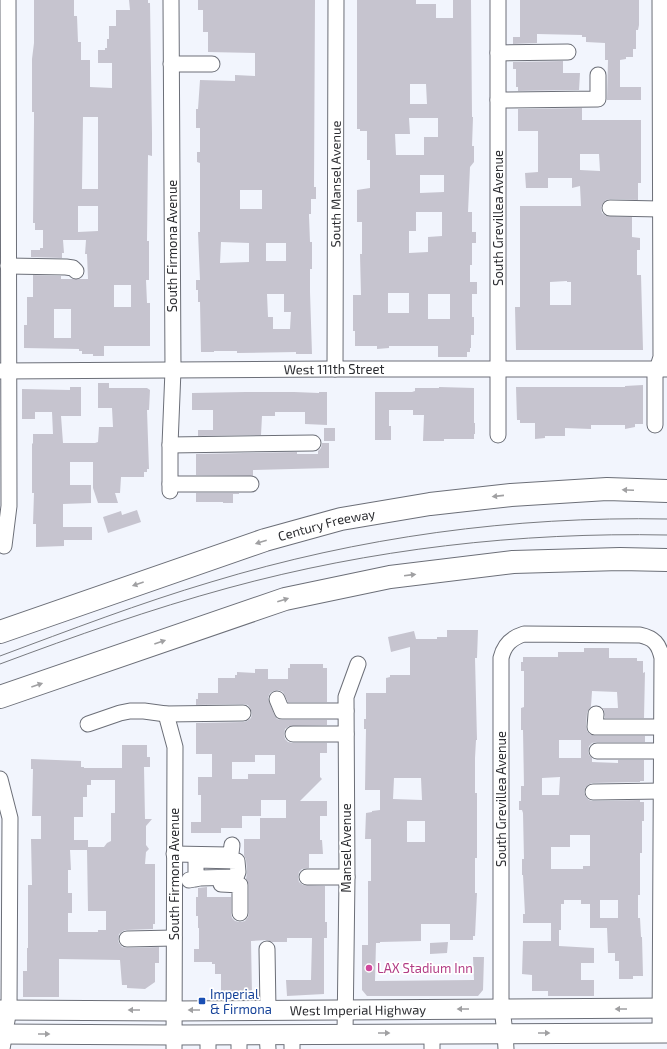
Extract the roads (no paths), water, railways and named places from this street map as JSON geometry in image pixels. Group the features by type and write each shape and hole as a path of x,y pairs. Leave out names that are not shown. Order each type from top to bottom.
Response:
{"highway":[{"name":"Century Freeway","path":"0,632 266,540 341,519 430,504 511,494 607,489 667,491"},
{"path":"0,698 285,599 382,579 514,562 620,559 667,560"}],"main road":[{"name":"West Imperial Highway","path":"5,1009 268,1010 663,1008"},
{"name":"West Imperial Highway","path":"2,1039 268,1042 292,1041 345,1034 432,1041 505,1041 664,1033"}],"street":[{"path":"4,546 9,506 4,371 8,266 8,0"},
{"name":"South Firmona Avenue","path":"171,0 173,370 170,487 251,484"},
{"name":"South Mansel Avenue","path":"335,368 336,0"},
{"name":"South Grevillea Avenue","path":"498,0 498,435"},
{"path":"655,425 655,376 662,369 660,0"},
{"path":"498,53 568,52"},
{"path":"171,64 212,64"},
{"path":"498,100 598,98 598,75"},
{"path":"610,208 660,209"},
{"path":"8,266 66,267 73,268 76,271"},
{"name":"West 111th Street","path":"4,371 335,368 662,369"},
{"path":"170,445 313,443"},
{"name":"South Grevillea Avenue","path":"505,1041 501,1000 502,650 508,642 524,634 640,635 648,637 656,642 660,649 662,658 662,727"},
{"name":"Mansel Avenue","path":"345,1034 347,876 346,697 358,664"},
{"path":"277,700 282,711 346,711"},
{"path":"88,724 130,711 166,714 243,713"},
{"name":"South Firmona Avenue","path":"166,714 175,747 174,854 186,879 174,938 173,1042"},
{"path":"596,714 595,727 662,727 664,782 661,982 664,1033"},
{"path":"292,734 346,734"},
{"path":"597,751 662,751"},
{"path":"0,779 10,818 5,1009 2,1039"},
{"path":"593,792 664,782"},
{"path":"174,854 228,855 231,853 232,845"},
{"path":"307,877 347,876"},
{"path":"186,879 205,883 240,885 240,913"},
{"path":"127,938 174,938"},
{"path":"267,950 268,1010"}],"tram line":[{"path":"0,656 105,617 184,590 267,566 323,553 437,532 494,526 552,521 667,519"},
{"path":"0,664 113,623 199,596 282,574 336,563 391,553 501,540 612,535 667,535"}],"place":[{"name":"LAX Stadium Inn","path":"369,968"},
{"name":"Imperial & Firmona","path":"202,1001"}]}
